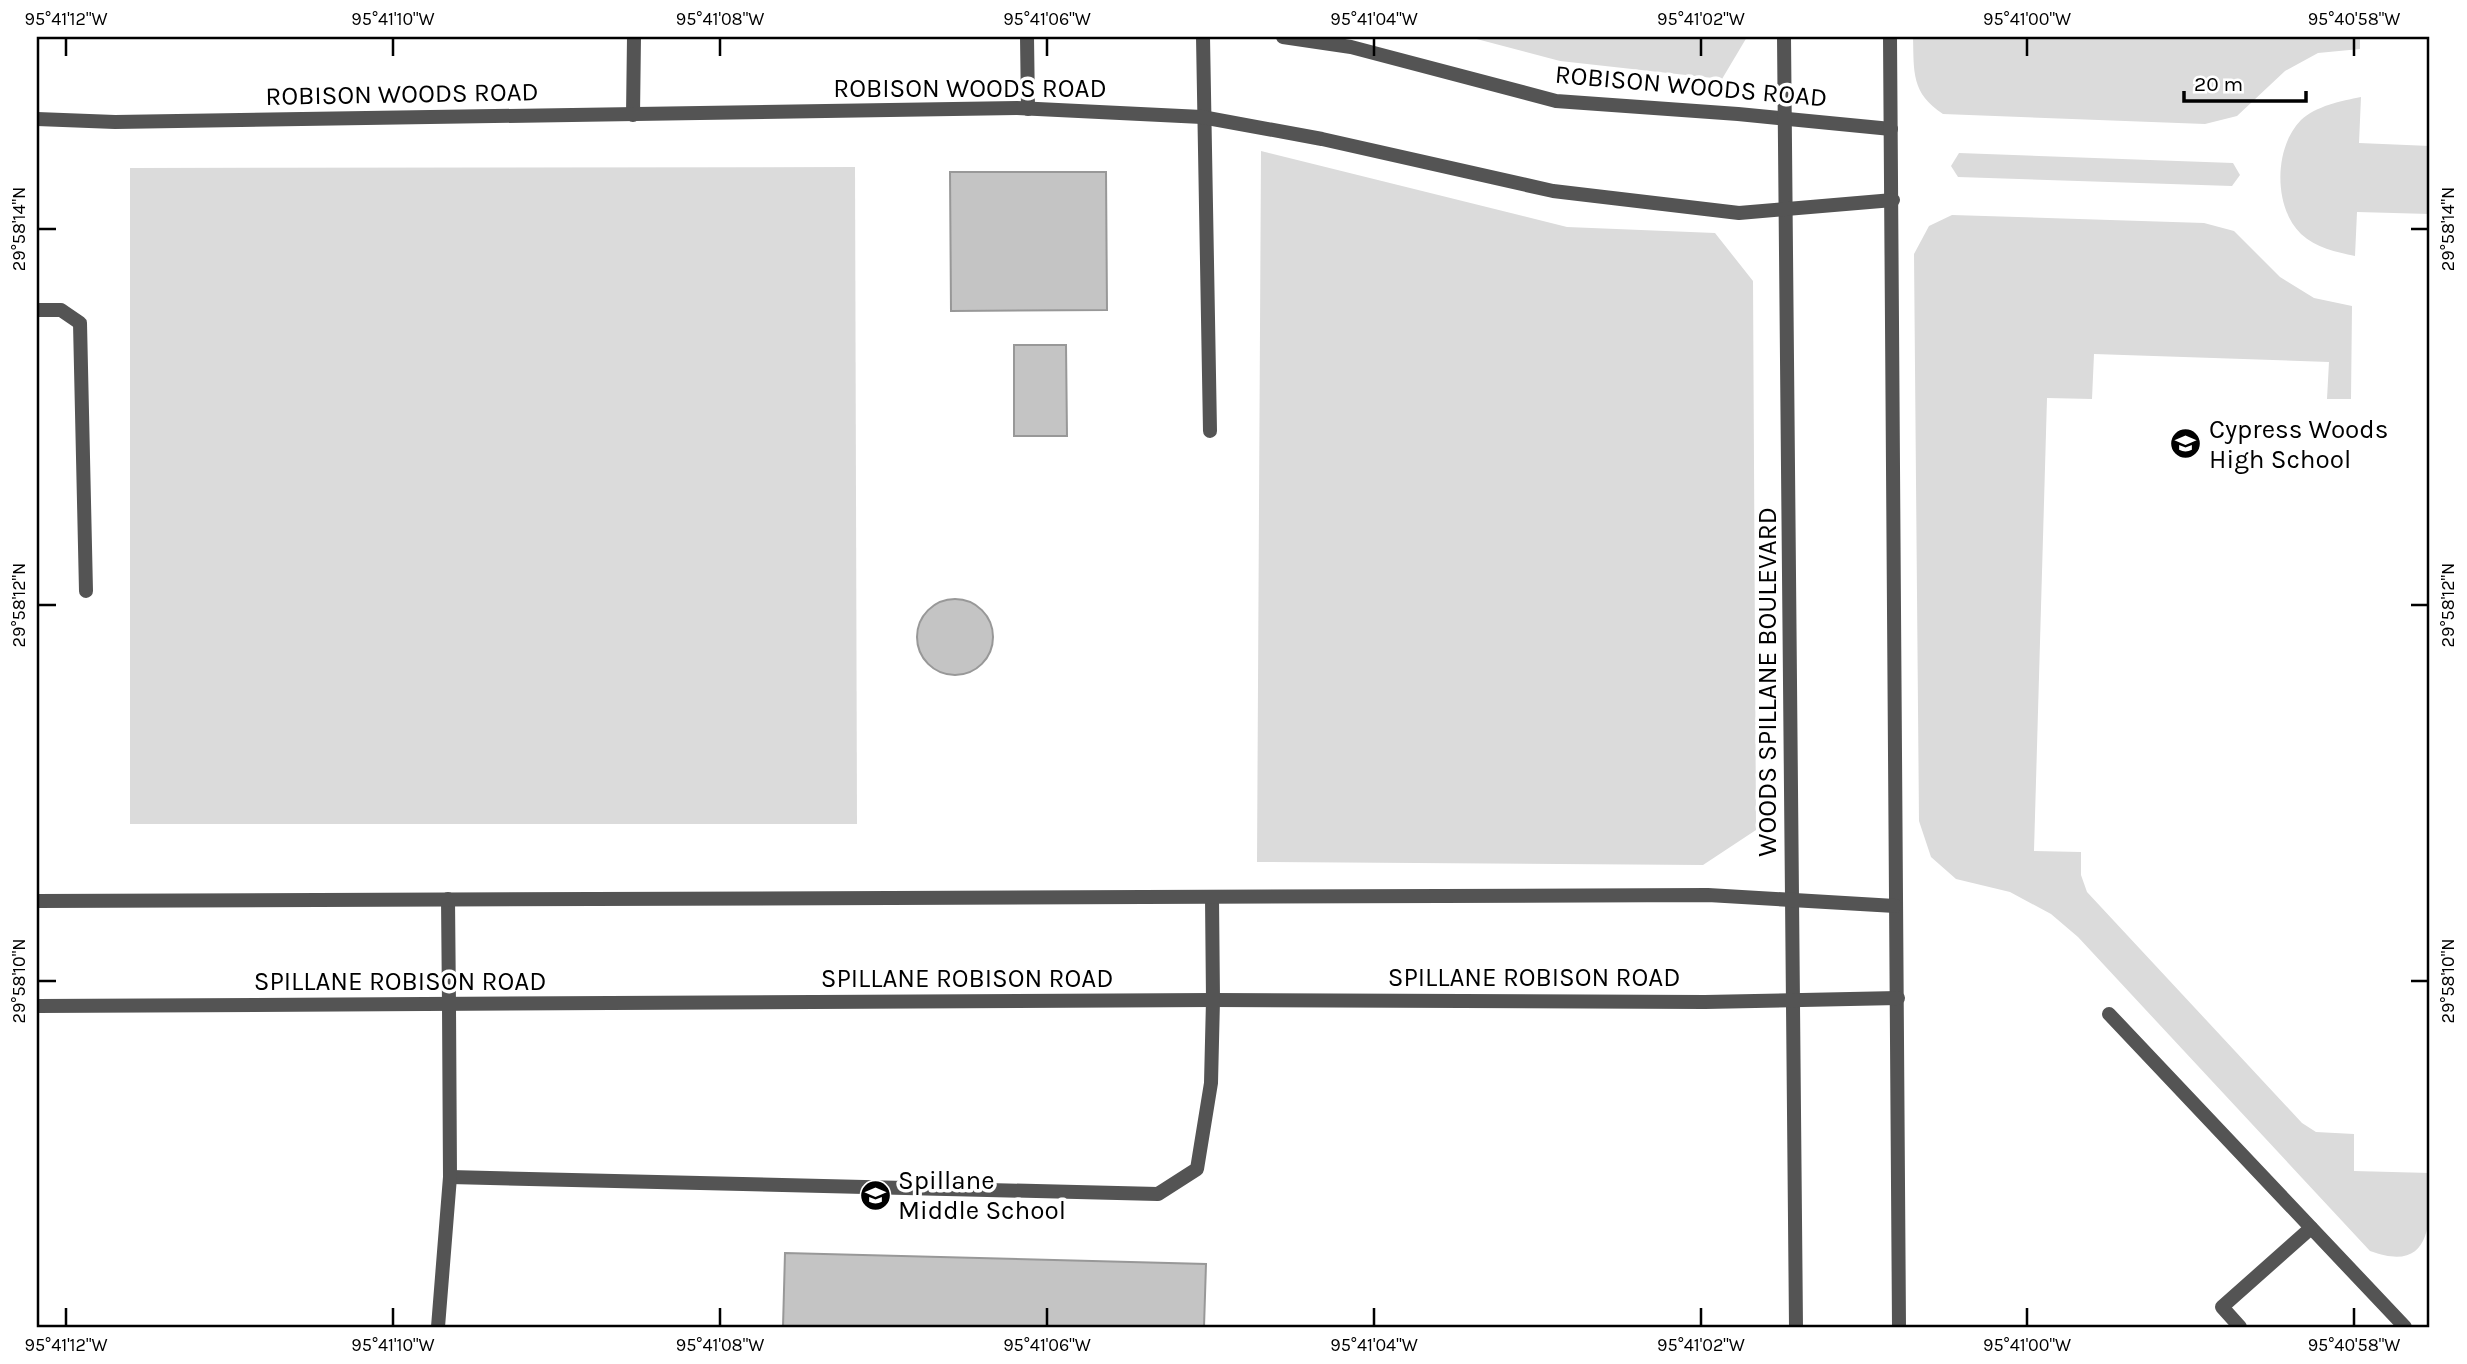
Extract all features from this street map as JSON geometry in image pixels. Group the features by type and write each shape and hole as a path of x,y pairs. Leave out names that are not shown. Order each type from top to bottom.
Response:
{"street":[{"path":"634,37 634,115"},
{"path":"1027,37 1028,109"},
{"path":"1203,37 1202,117 1210,431"},
{"name":"ROBISON WOODS ROAD","path":"1283,37 1352,47 1556,102 1891,129"},
{"name":"WOODS SPILLANE BOULEVARD","path":"1784,37 1788,208 1796,1327"},
{"path":"1891,37 1899,1327"},
{"name":"ROBISON WOODS ROAD","path":"37,119 115,122 1028,109 1202,117 1322,139 1553,191 1739,213 1893,200"},
{"path":"37,310 61,310 80,323 86,592"},
{"path":"37,901 1708,895 1895,906"},
{"path":"450,1177 1158,1194 1197,1169 1211,1083 1212,898"},
{"path":"440,1325 450,1177 448,899"},
{"name":"SPILLANE ROBISON ROAD","path":"37,1006 1898,998"},
{"path":"2109,1014 2405,1327"},
{"path":"2240,1327 2222,1307 2311,1228"}],"shaded area":[{"path":"1469,37 1747,37 1722,79 1560,61"},
{"path":"1913,37 2360,37 2360,49 2318,53 2285,71 2237,116 2205,124 1943,114 1925,98 1916,81"},
{"path":"2361,97 2359,143 2430,146 2430,214 2357,212 2355,256 2320,246 2301,234 2285,209 2280,177 2286,145 2301,120 2321,108"},
{"path":"1261,151 1567,227 1715,233 1753,281 1756,830 1703,865 1257,862"},
{"path":"1959,153 2233,163 2240,175 2232,186 1958,177 1951,166"},
{"path":"855,167 857,824 130,824 130,168"},
{"path":"1952,215 2204,223 2234,231 2280,277 2314,298 2352,306 2351,399 2327,399 2329,362 2094,354 2092,399 2047,398 2034,851 2081,852 2081,875 2087,892 2302,1123 2316,1132 2354,1134 2354,1171 2430,1173 2428,1224 2418,1249 2407,1255 2391,1256 2370,1251 2078,937 2051,914 2010,892 1956,879 1931,857 1919,821 1914,254 1929,226"}],"building":[{"path":"950,172 1106,172 1107,310 951,311"},
{"path":"1014,345 1066,345 1067,436 1014,436"},
{"path":"955,599 970,602 982,610 990,622 993,637 990,652 982,664 970,672 955,675 940,672 928,664 920,652 917,637 920,622 928,610 940,602"},
{"path":"785,1253 1206,1264 1204,1327 783,1327"}],"place":[{"name":"Cypress Woods High School","path":"2186,444"},
{"name":"Spillane Middle School","path":"875,1195"}]}
